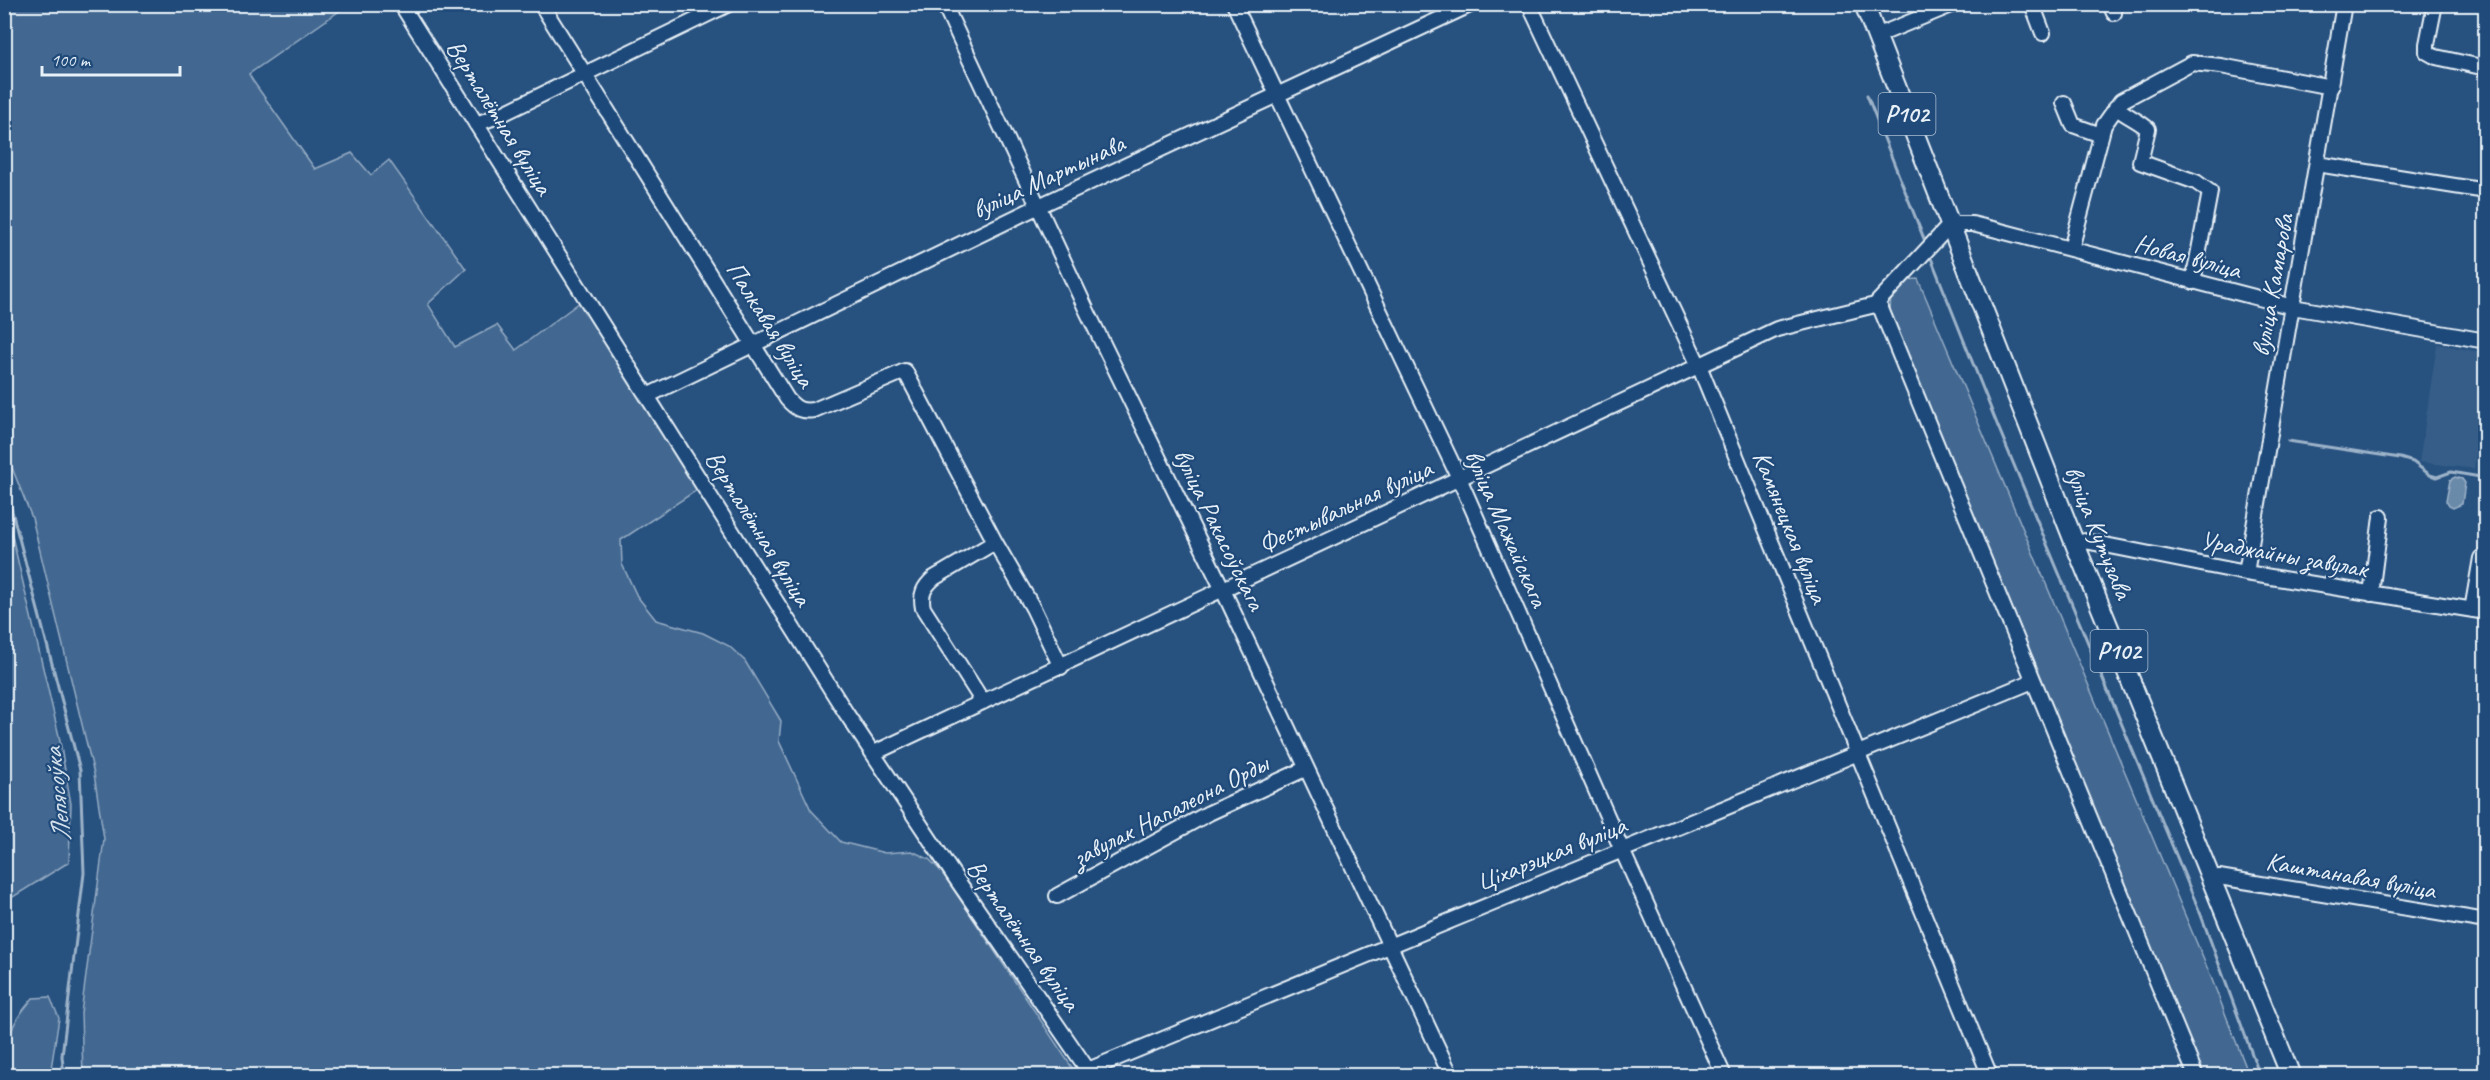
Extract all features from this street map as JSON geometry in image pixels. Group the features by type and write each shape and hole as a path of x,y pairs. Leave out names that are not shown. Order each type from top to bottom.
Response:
{"main road":[{"name":"вуліца Кутузава","path":"1864,4 2075,544 2291,1076"}],"street":[{"name":"Верталётная вуліца","path":"401,4 874,753 954,877 1088,1070"},
{"name":"Палкавая вуліца","path":"542,4 787,399 796,409 814,410 905,371 995,542 1033,608 1061,667"},
{"path":"476,124 498,116 729,4"},
{"name":"вуліца Ракасоўскага","path":"944,4 1087,311 1223,590 1451,1076"},
{"name":"вуліца Мажайскага","path":"1234,4 1460,478 1622,850 1724,1076"},
{"name":"вуліца Мартынава","path":"647,396 1039,206 1277,97 1472,4"},
{"name":"Камянецкая вуліца","path":"1529,4 1700,368 1990,1076"},
{"path":"1876,36 1954,4"},
{"path":"2032,4 2043,33"},
{"name":"вуліца Камарова","path":"2246,573 2344,4"},
{"path":"2435,4 2427,52 2436,57 2486,68"},
{"path":"2071,249 2104,125 2121,101 2192,63 2221,66 2331,87"},
{"path":"2064,103 2073,124 2101,135"},
{"path":"2116,107 2123,114 2138,120 2148,129 2140,162 2196,182 2210,192 2193,282"},
{"path":"2317,164 2486,191"},
{"path":"1951,224 1878,307 2196,1076"},
{"name":"Новая вуліца","path":"1951,224 1972,224 2293,308 2486,340"},
{"name":"Фестывальная вуліца","path":"874,753 1700,368 1777,329 1878,307"},
{"path":"2371,594 2381,518"},
{"name":"Ураджайны завулак","path":"2075,544 2085,541 2246,573 2479,611"},
{"path":"983,702 923,608 922,594 925,586 934,578 995,542"},
{"path":"2479,611 2481,558"},
{"name":"Ціхарэцкая вуліца","path":"1088,1070 2033,681"},
{"name":"завулак Напалеона Орды","path":"1057,896 1209,813 1305,769"},
{"name":"Каштанавая вуліца","path":"2210,879 2219,877 2486,921"}],"shaded area":[{"path":"5,4 348,5 249,74 253,81 315,169 352,153 371,175 389,160 466,269 428,304 455,347 497,325 516,350 580,302 697,490 621,540 622,564 637,596 656,620 703,633 729,646 745,661 781,721 779,741 811,810 841,842 885,853 912,851 929,859 942,872 1077,1075 83,1075 81,1013 104,839 94,774 32,518 5,450"},
{"path":"1918,279 2211,977 2249,1075 2204,1075 1890,311 1891,295 1905,280"},
{"path":"2437,344 2485,353 2485,432 2479,431 2474,469 2419,462"},
{"path":"2455,477 2462,479 2465,483 2462,504 2453,508 2446,501 2450,480"},
{"path":"5,506 59,736 71,804 69,862 5,902"},
{"path":"50,997 59,1018 50,1075 11,1075 9,1041 18,1017 33,998"}],"waterway":[{"path":"1867,95 1926,244"},
{"path":"1929,253 1997,424 2201,915 2260,1076"},
{"path":"2288,441 2400,458 2413,462 2430,475 2437,477 2451,472 2486,478"},
{"name":"Лепясоўка","path":"4,481 80,770 84,873 62,1056 64,1076"}]}
